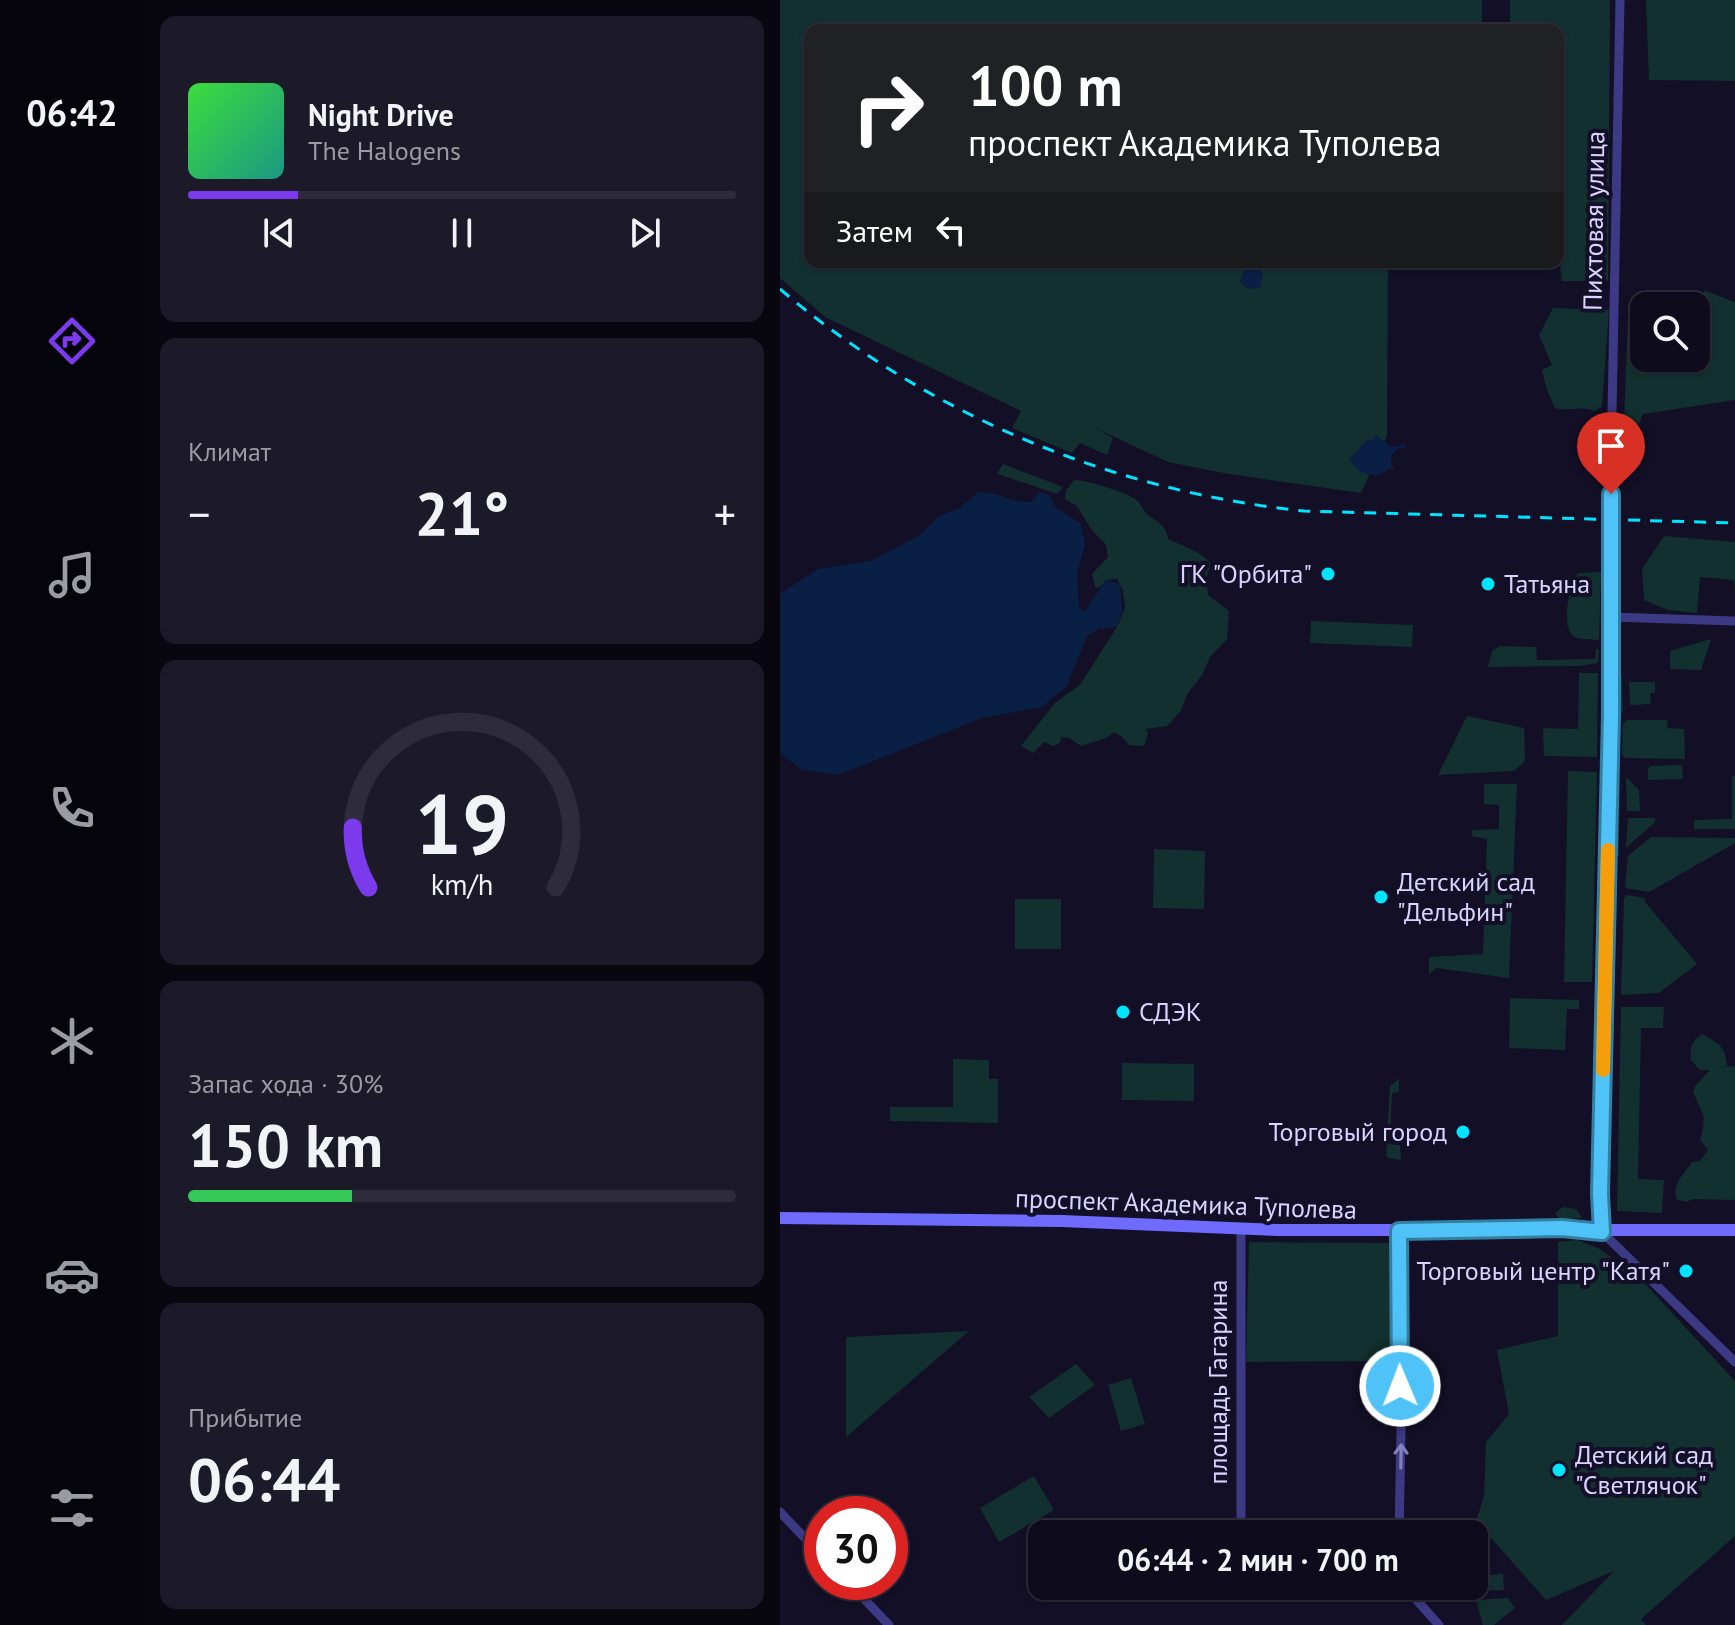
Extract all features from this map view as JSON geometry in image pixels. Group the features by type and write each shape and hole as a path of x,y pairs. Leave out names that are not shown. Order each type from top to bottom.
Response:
{"main road":[{"name":"проспект Академика Туполева","path":"780,1218 1062,1221 1241,1229 1399,1231 1562,1228 1602,1232 1735,1230"}],"street":[{"name":"Пихтовая улица","path":"1602,1232 1600,1194 1620,0"},
{"path":"1610,617 1735,621"},
{"name":"площадь Гагарина","path":"1241,1229 1241,1520"},
{"path":"1399,1231 1399,1520"},
{"path":"1602,1232 1735,1362"},
{"path":"780,1512 804,1537"},
{"path":"865,1600 889,1625"},
{"path":"1417,1600 1439,1625"}],"green space":[{"path":"780,0 1482,0 1482,24 804,24 804,268 1388,268 1387,436 1361,493 1168,462 1093,427 1113,438 1107,455 1080,443 1072,453 1012,428 1021,411 825,317 780,278"},
{"path":"1510,0 1610,0 1608,281 1562,281 1564,24 1510,24"},
{"path":"1646,0 1735,0 1735,81 1649,80"},
{"path":"1710,292 1735,302 1735,400 1643,414 1638,426 1624,421 1628,319 1630,372 1710,372"},
{"path":"1553,308 1609,310 1602,407 1594,411 1555,408 1546,387 1542,370 1552,365 1539,335"},
{"path":"1003,464 1063,487 1057,494 997,474"},
{"path":"1074,480 1108,488 1138,501 1147,514 1162,525 1168,539 1211,563 1206,579 1208,595 1229,611 1227,639 1210,657 1180,712 1167,726 1146,729 1148,734 1144,746 1129,745 1114,732 1081,746 1061,737 1060,743 1053,746 1044,742 1033,753 1021,746 1055,703 1080,685 1117,627 1125,608 1123,591 1117,579 1106,580 1099,588 1095,587 1092,574 1108,557 1106,545 1091,529 1077,506 1065,499 1066,491"},
{"path":"1664,536 1735,542 1735,593 1734,580 1700,577 1697,613 1668,610 1644,600 1642,569"},
{"path":"1601,572 1599,640 1573,636 1567,623 1575,578 1578,573"},
{"path":"1311,621 1413,625 1412,647 1310,643"},
{"path":"1711,639 1701,670 1670,669 1670,651"},
{"path":"1500,646 1536,647 1537,660 1595,659 1596,649 1599,650 1598,663 1488,667 1492,651"},
{"path":"1579,673 1598,673 1597,757 1544,756 1543,728 1578,729"},
{"path":"1622,675 1623,713 1615,708 1615,678"},
{"path":"1629,682 1655,682 1655,693 1650,693 1651,704 1630,705"},
{"path":"1467,716 1524,728 1525,761 1514,771 1438,775"},
{"path":"1627,720 1667,720 1668,728 1684,729 1685,759 1626,758 1622,755 1623,724"},
{"path":"1682,765 1683,779 1648,780 1651,766"},
{"path":"1618,768 1619,856 1613,853 1614,771"},
{"path":"1568,771 1597,772 1592,982 1564,982"},
{"path":"1732,776 1735,776 1735,829 1694,829 1694,820 1732,819"},
{"path":"1626,777 1639,790 1640,811 1627,811"},
{"path":"1484,784 1517,784 1509,978 1437,968 1429,974 1429,957 1483,954 1487,839 1472,836 1472,830 1499,829 1499,805 1484,804"},
{"path":"1628,818 1655,818 1655,822 1626,848"},
{"path":"1651,837 1735,838 1735,843 1649,892 1625,888 1628,856"},
{"path":"1154,849 1205,851 1204,909 1153,908"},
{"path":"1617,895 1614,999 1609,997 1611,897"},
{"path":"1626,895 1645,898 1645,902 1697,964 1659,993 1621,995"},
{"path":"1015,899 1061,899 1061,949 1015,949"},
{"path":"1510,998 1579,1000 1579,1009 1567,1009 1565,1050 1509,1048"},
{"path":"1621,1007 1664,1007 1663,1028 1641,1028 1638,1179 1664,1180 1662,1213 1617,1211"},
{"path":"1702,1034 1723,1049 1727,1066 1717,1068 1735,1066 1735,1200 1693,1199 1686,1202 1676,1199 1680,1179 1692,1162 1700,1161 1708,1150 1700,1140 1704,1119 1693,1092 1710,1070 1700,1070 1691,1060 1693,1042"},
{"path":"953,1059 989,1060 989,1079 998,1079 998,1123 890,1121 890,1107 953,1107"},
{"path":"1122,1063 1194,1064 1194,1101 1122,1100"},
{"path":"1399,1079 1399,1092 1392,1093 1390,1144 1400,1145 1401,1160 1386,1155 1390,1086"},
{"path":"1563,1207 1576,1209 1582,1218 1560,1219 1555,1213"},
{"path":"1577,1240 1598,1248 1639,1277 1735,1381 1735,1536 1641,1619 1646,1625 1562,1625 1614,1571 1546,1600 1488,1535 1488,1520 1476,1520 1484,1496 1486,1442 1509,1414 1497,1350 1558,1336 1558,1242"},
{"path":"1249,1242 1390,1243 1390,1361 1246,1362"},
{"path":"969,1331 846,1437 846,1337"},
{"path":"1076,1364 1095,1385 1049,1418 1029,1397"},
{"path":"1131,1378 1145,1424 1121,1431 1108,1385"},
{"path":"1034,1476 1054,1510 1037,1520 1028,1520 1028,1525 999,1542 980,1508"},
{"path":"1503,1574 1504,1590 1488,1591 1488,1575"},
{"path":"1508,1598 1515,1608 1494,1625 1483,1625 1476,1600"}],"water":[{"path":"1259,268 1263,275 1260,288 1247,289 1240,281 1244,269"},
{"path":"1375,434 1391,447 1407,444 1404,449 1400,448 1392,454 1391,465 1395,469 1378,476 1360,472 1349,459 1367,440 1375,439"},
{"path":"978,492 1024,502 1031,502 1039,492 1049,495 1055,507 1080,523 1085,544 1077,573 1079,608 1085,611 1106,580 1120,584 1122,613 1117,627 1099,629 1087,636 1067,686 1042,707 982,718 838,775 802,770 780,753 780,594 818,569 871,561 920,535 939,516 960,508"}],"railway":[{"path":"780,289 837,334 897,374 960,409 1025,440 1162,486 1232,501 1304,511 1735,523"}],"slow traffic":[{"path":"1603,1070 1608,850"}],"place":[{"name":"ГК \"Орбита\"","path":"1328,574"},
{"name":"Татьяна","path":"1488,584"},
{"name":"Детский сад \"Дельфин\"","path":"1381,897"},
{"name":"СДЭК","path":"1123,1012"},
{"name":"Торговый город","path":"1463,1132"},
{"name":"Торговый центр \"Катя\"","path":"1686,1271"},
{"name":"Детский сад \"Светлячок\"","path":"1559,1470"}],"route":[{"path":"1400,1386 1399,1231 1562,1228 1602,1232 1600,1194 1611,715 1611,494"}]}
